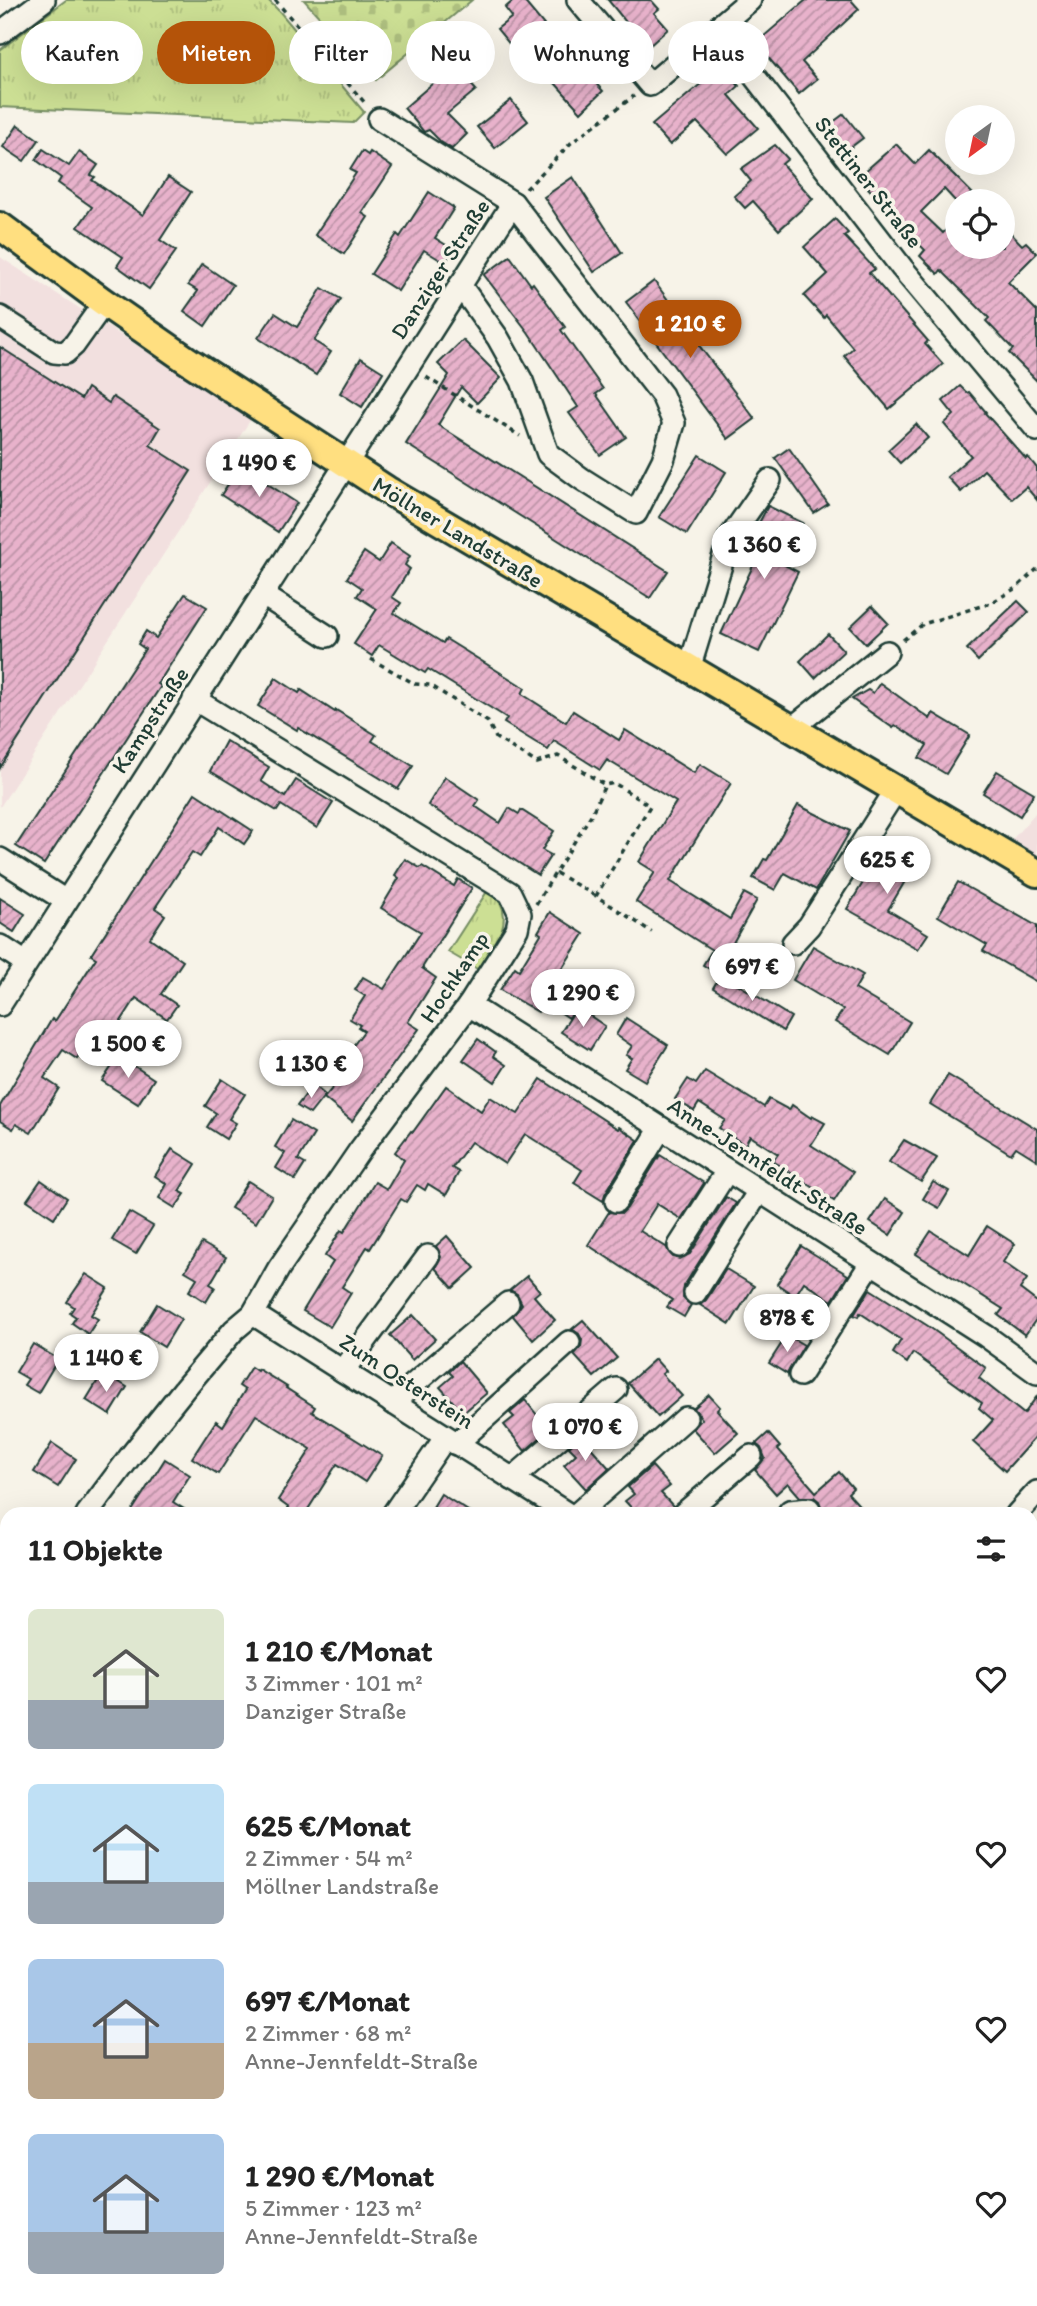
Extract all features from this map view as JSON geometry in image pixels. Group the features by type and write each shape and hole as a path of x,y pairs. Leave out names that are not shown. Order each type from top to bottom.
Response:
{"main road":[{"name":"Möllner Landstraße","path":"0,226 104,303 224,385 399,498 1037,873"}],"street":[{"path":"0,33 44,0"},
{"path":"578,0 650,85 668,70"},
{"path":"725,21 750,0"},
{"name":"Stettiner Straße","path":"760,84 902,268 1037,430"},
{"path":"379,119 513,203"},
{"name":"Danziger Straße","path":"347,465 513,203 662,395 674,423 663,460 636,513 548,454"},
{"path":"460,285 498,338 522,381 548,454"},
{"path":"0,317 54,352 65,353 74,345 104,303"},
{"name":"Kampstraße","path":"0,1005 194,699 347,465"},
{"path":"689,669 729,540 770,480"},
{"path":"263,595 327,636"},
{"path":"791,729 887,652"},
{"path":"194,699 510,893 520,914"},
{"path":"793,943 809,926 896,790"},
{"path":"0,859 66,901"},
{"name":"Hochkamp","path":"93,1507 185,1388 234,1330 253,1314 279,1268 345,1171 469,1005 517,929 520,914"},
{"path":"0,946 26,963"},
{"name":"Anne-Jennfeldt-Straße","path":"469,1005 986,1336 1037,1373"},
{"path":"616,1201 661,1128"},
{"path":"679,1246 727,1171"},
{"path":"695,1293 759,1191"},
{"path":"343,1371 428,1256"},
{"path":"800,1375 871,1262"},
{"path":"391,1403 508,1303"},
{"name":"Zum Osterstein","path":"253,1314 557,1507"},
{"path":"398,1507 450,1441 569,1342"},
{"path":"512,1479 616,1389"},
{"path":"585,1507 686,1418"},
{"path":"691,1507 751,1456"},
{"path":"1023,1507 1037,1492"}],"path":[{"path":"275,0 379,119"},
{"path":"513,203 571,143 650,85"},
{"path":"409,366 548,454"},
{"path":"887,652 923,624 991,603 1016,588 1037,569"},
{"path":"371,659 415,684 430,685 488,722 496,738 537,764 558,755 605,785 614,783 650,806 596,896"},
{"path":"520,914 535,907 591,815 605,785"},
{"path":"556,873 652,932"}],"shaded area":[{"path":"0,257 251,419 0,807"},
{"path":"1037,811 1037,860 1009,843"}],"green space":[{"path":"66,0 268,0 289,23 289,84 340,84 364,112 353,123 0,107 0,50 21,34 21,84 143,84 143,21 38,21"},
{"path":"304,0 472,0 447,21 406,21 406,55 392,67 392,21 323,21"},
{"path":"488,890 500,902 504,920 499,938 479,970 448,952"}],"building":[{"path":"514,0 523,0 541,21 509,21 509,43 497,29 512,17 505,8"},
{"path":"608,0 651,0 659,9 654,13 668,29 654,42 654,21 625,21"},
{"path":"806,0 851,0 859,9 802,62 817,79 799,94 769,58 769,32"},
{"path":"432,84 471,84 476,90 447,114 467,134 452,149 429,130 424,132 404,108"},
{"path":"556,84 597,84 603,91 581,112"},
{"path":"701,84 737,84 739,86 729,95 758,128 727,154 697,122 670,145 652,125"},
{"path":"511,100 528,121 495,148 477,127"},
{"path":"844,114 863,138 842,154 824,129"},
{"path":"18,125 39,140 24,161 3,147"},
{"path":"896,144 915,164 929,150 945,166 945,175 954,175 968,189 944,189 921,212 943,233 945,231 945,259 1015,259 1015,238 1022,245 1026,242 1037,253 1008,282 1037,311 1037,381 1009,353 1013,349 986,321 989,318 941,270 938,274 920,256 925,250 868,188 874,183 864,172"},
{"path":"775,145 788,159 782,164 813,199 779,230 753,201 745,208 734,196 751,181 741,169"},
{"path":"43,149 69,166 79,152 98,165 91,175 95,177 92,180 143,215 168,177 191,192 160,240 176,251 149,289 117,266 123,257 78,227 92,207 58,183 61,178 36,160"},
{"path":"362,151 368,155 370,152 392,167 362,213 368,217 344,254 315,235 356,173 350,170"},
{"path":"573,177 622,253 594,272 544,197"},
{"path":"429,192 454,208 435,238 454,250 445,263 424,250 398,291 371,274 397,234 400,237"},
{"path":"835,219 848,233 844,236 875,269 869,273 928,341 925,344 943,364 889,409 844,356 853,348 826,315 824,318 804,296 828,274 804,247"},
{"path":"510,256 565,327 561,330 603,389 596,394 626,437 600,455 569,413 578,407 528,332 484,275"},
{"path":"202,264 233,285 205,326 184,311 198,291 188,285"},
{"path":"654,281 755,419 728,439 626,302"},
{"path":"322,288 341,299 314,341 331,352 316,375 258,338 275,313 297,327"},
{"path":"463,340 501,378 477,403 461,387 438,425 668,571 650,598 406,444 449,375 438,364"},
{"path":"0,347 81,399 87,388 109,403 113,397 160,428 150,445 191,471 0,768"},
{"path":"361,358 383,372 362,407 340,393"},
{"path":"960,386 969,392 1026,459 1028,457 1037,468 1037,500 1026,487 1012,499 984,470 961,492 947,477 971,456 944,424 954,415 943,401"},
{"path":"916,424 928,438 900,463 888,450"},
{"path":"789,448 828,504 814,513 775,458"},
{"path":"699,455 726,472 687,534 659,517"},
{"path":"240,466 297,503 278,532 221,495"},
{"path":"768,506 803,523 783,564 798,572 759,652 721,634 759,553 746,547"},
{"path":"391,543 410,556 405,565 410,569 392,597 401,603 394,613 443,643 446,639 525,688 522,694 566,722 573,711 619,740 625,730 694,773 700,764 731,783 670,881 730,919 744,893 757,900 716,973 703,965 712,950 636,902 655,872 639,862 676,802 607,760 600,770 554,741 548,750 504,723 507,718 428,669 425,673 379,645 372,656 354,644 377,609 357,596 362,588 347,578 364,552 379,562"},
{"path":"185,594 207,607 158,684 161,686 44,864 16,846 145,649 138,644 146,631 156,638"},
{"path":"1018,601 1029,612 978,661 967,649"},
{"path":"872,606 888,623 866,644 850,627"},
{"path":"828,634 844,651 815,678 800,661"},
{"path":"276,678 376,735 372,741 413,766 398,789 258,706"},
{"path":"880,683 930,719 933,713 970,735 946,774 919,758 927,745 895,725 893,728 852,699 868,690 873,693"},
{"path":"226,741 269,767 261,781 285,797 296,780 333,803 317,828 281,805 277,811 210,771"},
{"path":"997,771 1034,793 1020,816 983,793"},
{"path":"445,777 479,800 475,806 500,823 509,808 519,814 521,810 554,831 542,850 551,855 538,875 428,805"},
{"path":"195,793 253,831 244,844 219,827 200,857 192,852 155,908 165,915 150,938 183,961 161,994 177,1005 167,1019 136,998 105,1046 91,1036 77,1059 63,1050 44,1078 59,1088 31,1133 16,1124 13,1129 0,1121 0,1106 52,1019 55,1021 96,958 91,955"},
{"path":"798,805 850,831 816,890 785,873 775,890 753,878 764,859 767,860"},
{"path":"887,843 917,861 888,910 928,934 918,949 847,909"},
{"path":"405,859 454,886 458,879 472,888 422,968 436,978 408,1022 419,1029 352,1121 324,1098 349,1068 341,1062 364,1031 350,1019 365,996 355,990 363,977 384,989 421,932 381,908 399,878 395,875"},
{"path":"958,882 1037,926 1037,982 983,951 987,945 938,916"},
{"path":"0,898 25,914 14,932 0,923"},
{"path":"550,912 584,934 556,978 576,990 573,994 581,999 569,1018 545,1002 538,1012 500,990 515,967 519,970 541,934 538,932"},
{"path":"813,946 863,975 855,989 910,1022 890,1055 835,1022 843,1010 793,980"},
{"path":"721,974 791,1017 783,1031 713,988"},
{"path":"577,1007 605,1026 590,1050 561,1032"},
{"path":"626,1018 668,1045 645,1081 625,1069 632,1058 626,1055 632,1046 616,1035"},
{"path":"478,1039 496,1052 493,1056 506,1065 495,1082 463,1060"},
{"path":"119,1056 154,1079 138,1104 102,1081"},
{"path":"705,1071 764,1107 769,1099 789,1110 792,1105 811,1118 812,1116 825,1123 811,1145 853,1172 834,1201 773,1161 778,1154 750,1136 745,1145 719,1128 725,1120 699,1103 694,1111 675,1099 688,1079 696,1084"},
{"path":"948,1075 1037,1129 1037,1160 1016,1147 1011,1154 930,1104"},
{"path":"222,1079 245,1094 229,1119 236,1123 226,1139 207,1127 216,1113 205,1106"},
{"path":"541,1079 638,1140 603,1201 574,1183 582,1170 525,1134 505,1164 471,1142 452,1168 459,1172 446,1195 428,1184 425,1190 417,1185 406,1202 401,1199 342,1287 351,1293 330,1327 303,1311 333,1262 325,1256 341,1230 344,1232 375,1182 387,1189 404,1160 395,1152 446,1086 481,1111 490,1097 518,1114"},
{"path":"313,1085 325,1095 310,1114 297,1106"},
{"path":"291,1120 314,1134 298,1160 305,1164 295,1180 276,1168 285,1153 275,1147"},
{"path":"904,1140 937,1158 921,1182 889,1162"},
{"path":"172,1149 196,1164 179,1191 185,1194 175,1208 159,1198 167,1184 155,1176"},
{"path":"660,1155 704,1183 681,1219 657,1204 640,1231 666,1247 673,1257 679,1259 690,1254 726,1197 736,1203 684,1286 683,1298 691,1305 684,1317 667,1307 672,1300 588,1245 609,1212 622,1213 627,1208"},
{"path":"41,1180 67,1198 54,1218 27,1200"},
{"path":"248,1181 272,1196 256,1223 231,1208"},
{"path":"933,1182 949,1191 939,1208 923,1199"},
{"path":"885,1199 905,1212 890,1235 870,1222"},
{"path":"129,1212 153,1226 136,1254 112,1240"},
{"path":"987,1226 1015,1244 1003,1262 1027,1279 1020,1289 1037,1302 1037,1318 1025,1335 998,1315 1003,1309 916,1254 931,1231 969,1255"},
{"path":"447,1236 475,1268 453,1288 435,1268 441,1257 436,1246"},
{"path":"202,1243 226,1257 210,1284 215,1287 206,1302 189,1291 197,1278 185,1271"},
{"path":"801,1246 848,1275 832,1301 804,1282 795,1296 777,1284"},
{"path":"726,1269 754,1286 730,1324 700,1305"},
{"path":"86,1274 108,1288 91,1315 98,1319 88,1334 72,1323 76,1317 70,1313 74,1307 67,1302"},
{"path":"527,1276 540,1291 534,1296 555,1320 533,1340 513,1316 522,1304 517,1294 510,1290"},
{"path":"870,1289 986,1368 979,1378 1024,1414 1037,1396 1037,1435 1005,1471 973,1442 993,1420 979,1408 982,1403 913,1353 907,1363 893,1353 901,1340 860,1313 858,1317 854,1315"},
{"path":"157,1304 181,1319 164,1347 140,1332"},
{"path":"413,1315 435,1339 412,1360 390,1335"},
{"path":"583,1320 617,1358 594,1377 574,1355 581,1347 582,1340 572,1329"},
{"path":"787,1335 804,1345 787,1374 769,1363"},
{"path":"33,1344 58,1359 38,1393 24,1385 28,1379 16,1372"},
{"path":"655,1359 666,1371 662,1374 682,1396 658,1417 628,1383"},
{"path":"460,1361 487,1393 463,1413 440,1387 453,1376 449,1372"},
{"path":"251,1367 257,1371 258,1369 315,1407 312,1412 382,1456 365,1482 337,1464 309,1507 288,1507 278,1500 311,1449 256,1415 218,1474 192,1458 216,1421 223,1426 245,1390 239,1386"},
{"path":"103,1372 127,1387 110,1415 86,1400"},
{"path":"709,1395 720,1407 717,1410 738,1433 715,1453 693,1429 702,1419 694,1408"},
{"path":"525,1400 549,1430 525,1451 504,1425 514,1417 510,1413"},
{"path":"768,1433 780,1447 778,1449 816,1492 839,1472 853,1488 848,1493 861,1507 821,1507 814,1497 800,1497 788,1483 776,1494 755,1470 765,1458 756,1444"},
{"path":"581,1436 609,1468 586,1489 564,1465 576,1454 569,1447"},
{"path":"52,1443 76,1459 58,1487 34,1472"},
{"path":"165,1459 190,1475 173,1502 181,1507 134,1507"},
{"path":"652,1466 670,1486 661,1493 673,1507 631,1507 625,1501 634,1494 628,1487"},
{"path":"441,1494 462,1507 433,1507"}]}
